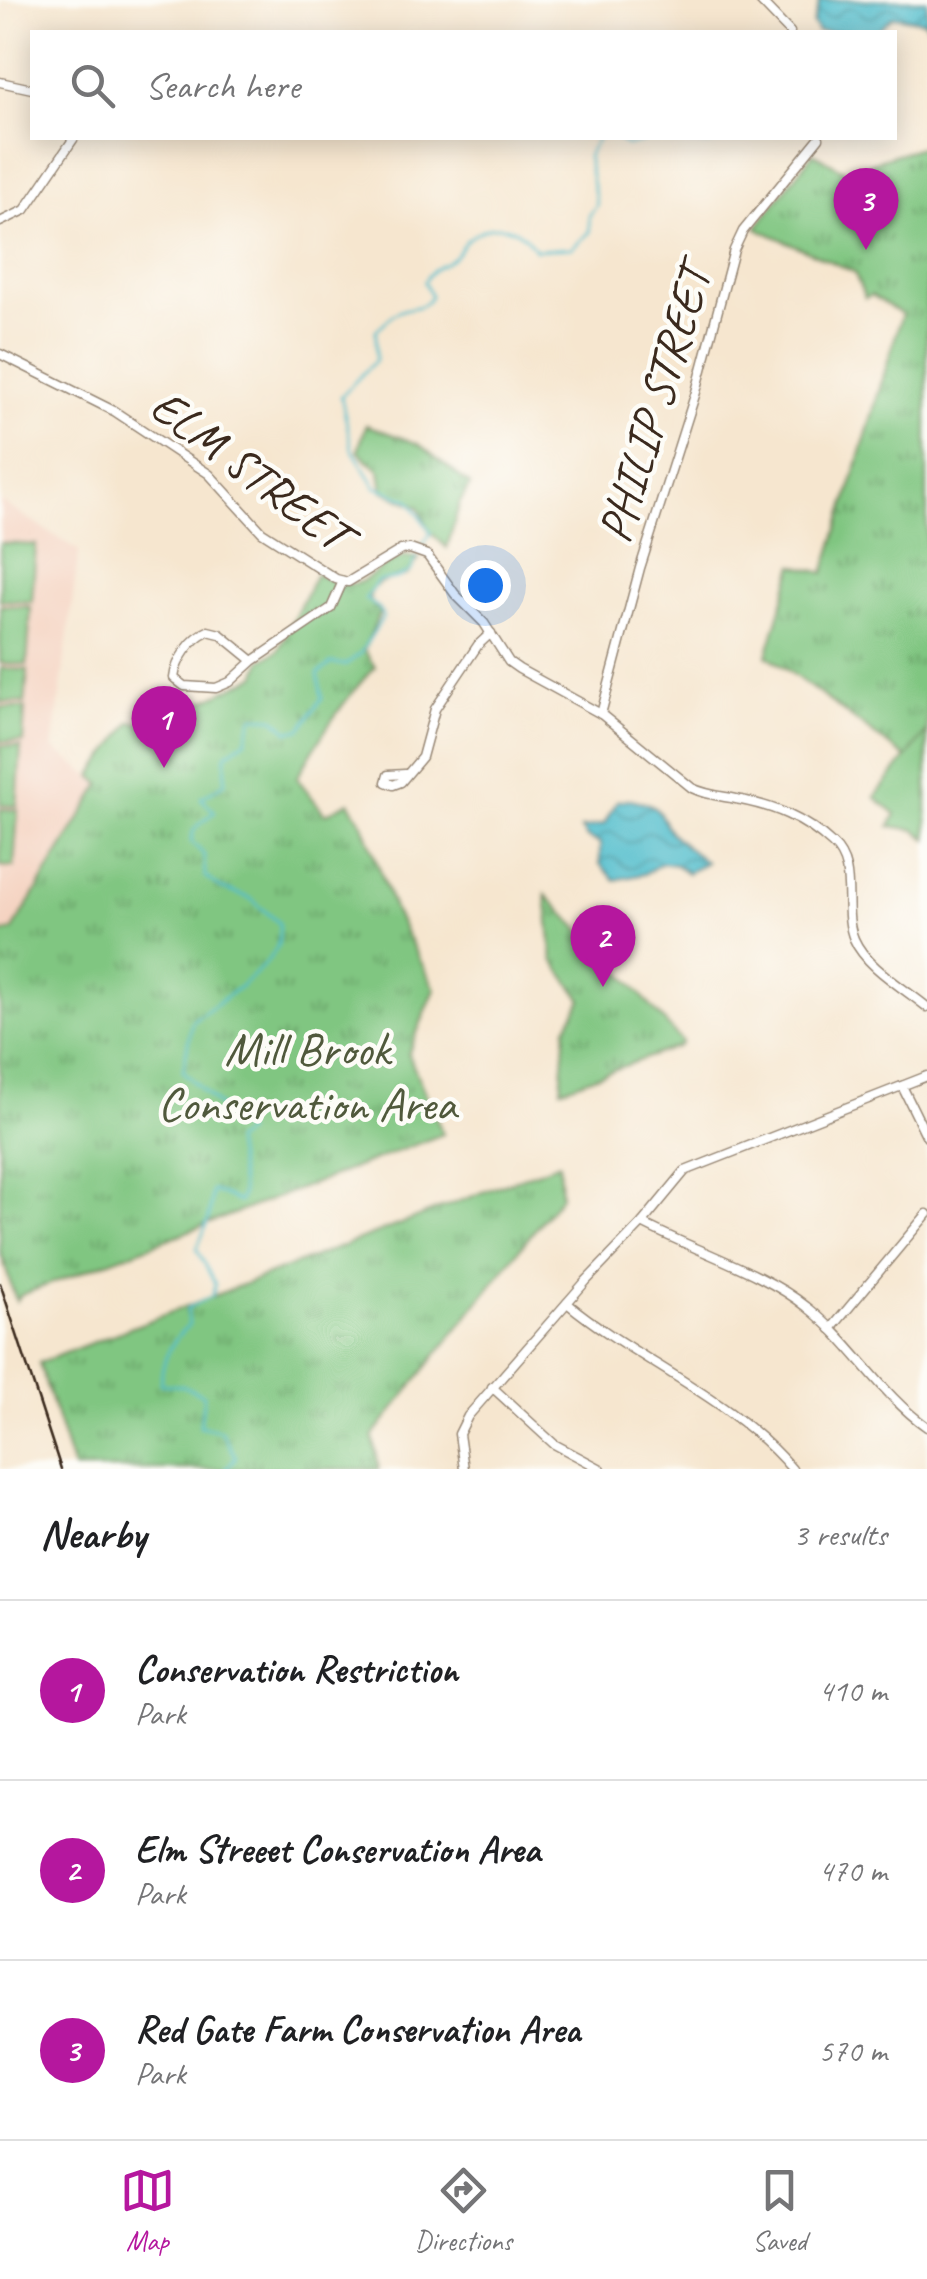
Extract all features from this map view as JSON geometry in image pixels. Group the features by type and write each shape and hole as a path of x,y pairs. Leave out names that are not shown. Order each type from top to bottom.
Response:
{"street":[{"path":"759,0 788,30"},
{"path":"0,82 30,90"},
{"path":"0,222 25,210 73,140"},
{"name":"PHILIP STREET","path":"600,714 734,250 743,231 817,140"},
{"name":"ELM STREET","path":"0,354 74,389 134,424 222,484 262,532 344,582 396,552 418,551 434,562 456,594 492,633 508,662 600,714 692,788 787,812 836,847 846,863 854,938 873,962 927,1006"},
{"path":"253,660 220,634 208,631 197,636 178,662 174,678 184,686 216,688 238,676 253,660 331,608 344,582"},
{"path":"405,774 422,756 435,709 478,644 492,633"},
{"path":"464,1469 459,1444 462,1425 685,1171 927,1076"},
{"path":"902,1086 927,1138"},
{"path":"831,1329 927,1214"},
{"path":"642,1224 770,1283 809,1308 878,1382 927,1427"},
{"path":"567,1303 733,1415 792,1469"},
{"path":"492,1387 554,1444 601,1469"}],"shaded area":[{"path":"0,501 79,551 53,748 101,784 13,930 0,934"}],"green space":[{"path":"927,145 927,731 906,758 767,655 794,565 824,573 902,314 871,295 865,298 854,272 756,228 813,153 850,174 881,159"},
{"path":"366,425 419,444 470,485 460,502 447,548 429,531 419,507 383,491 380,471 358,451"},
{"path":"0,543 36,545 32,602 0,600"},
{"name":"Mill Brook Conservation Area","path":"406,556 419,558 408,574 378,584 369,600 380,612 364,650 375,667 342,706 297,778 325,814 349,802 363,824 395,912 435,989 408,1054 443,1134 21,1295 16,1301 0,1251 0,934 13,930 101,784 92,776 131,722 175,727 199,700 256,676 262,660 278,651 316,574 347,584 357,583"},
{"path":"0,605 31,607 27,665 0,663"},
{"path":"0,668 28,670 25,703 0,702"},
{"path":"0,707 25,708 23,742 0,741"},
{"path":"927,731 927,839 916,830 890,826 896,814 875,797"},
{"path":"0,745 21,747 17,806 0,805"},
{"path":"0,809 18,810 14,867 0,866"},
{"path":"546,895 623,974 682,1042 679,1046 561,1089 566,1028 582,1000 553,960"},
{"path":"559,1163 561,1196 373,1436 379,1469 73,1469 39,1363"}],"water":[{"path":"820,0 927,0 927,26 924,21 893,16 878,30 817,30 813,24"},
{"path":"630,799 655,808 673,835 706,862 688,873 676,865 662,863 644,874 615,880 600,864 600,843 587,838 581,829 604,824 617,801"}],"waterway":[{"path":"420,549 431,533 409,500 376,487 352,449 341,396 376,360 376,330 396,313 428,301 431,295 424,282 427,277 456,255 468,239 487,229 505,227 521,234 535,250 572,248 590,232 589,216 597,205 587,156 597,140"},
{"path":"619,140 626,146 651,140"},
{"path":"679,140 699,144 721,140"},
{"path":"226,1469 236,1457 221,1431 200,1426 204,1395 183,1386 160,1384 168,1352 189,1325 187,1308 212,1296 215,1284 197,1249 209,1218 212,1190 239,1202 242,1193 234,1141 246,1133 183,1071 192,1021 239,987 270,957 277,947 279,923 250,898 220,888 205,876 204,855 191,841 194,829 215,812 201,798 225,783 226,754 246,740 253,717 274,718 289,731 301,729 322,698 318,674 332,663 345,665 360,654 383,617 379,608 365,599 378,581 411,571 417,556"}],"railway":[{"path":"0,1283 61,1469"}],"place":[{"name":"Red Gate Farm Conservation Area","path":"866,250"},
{"name":"Conservation Restriction","path":"164,768"},
{"name":"Elm Streeet Conservation Area","path":"603,987"}]}
